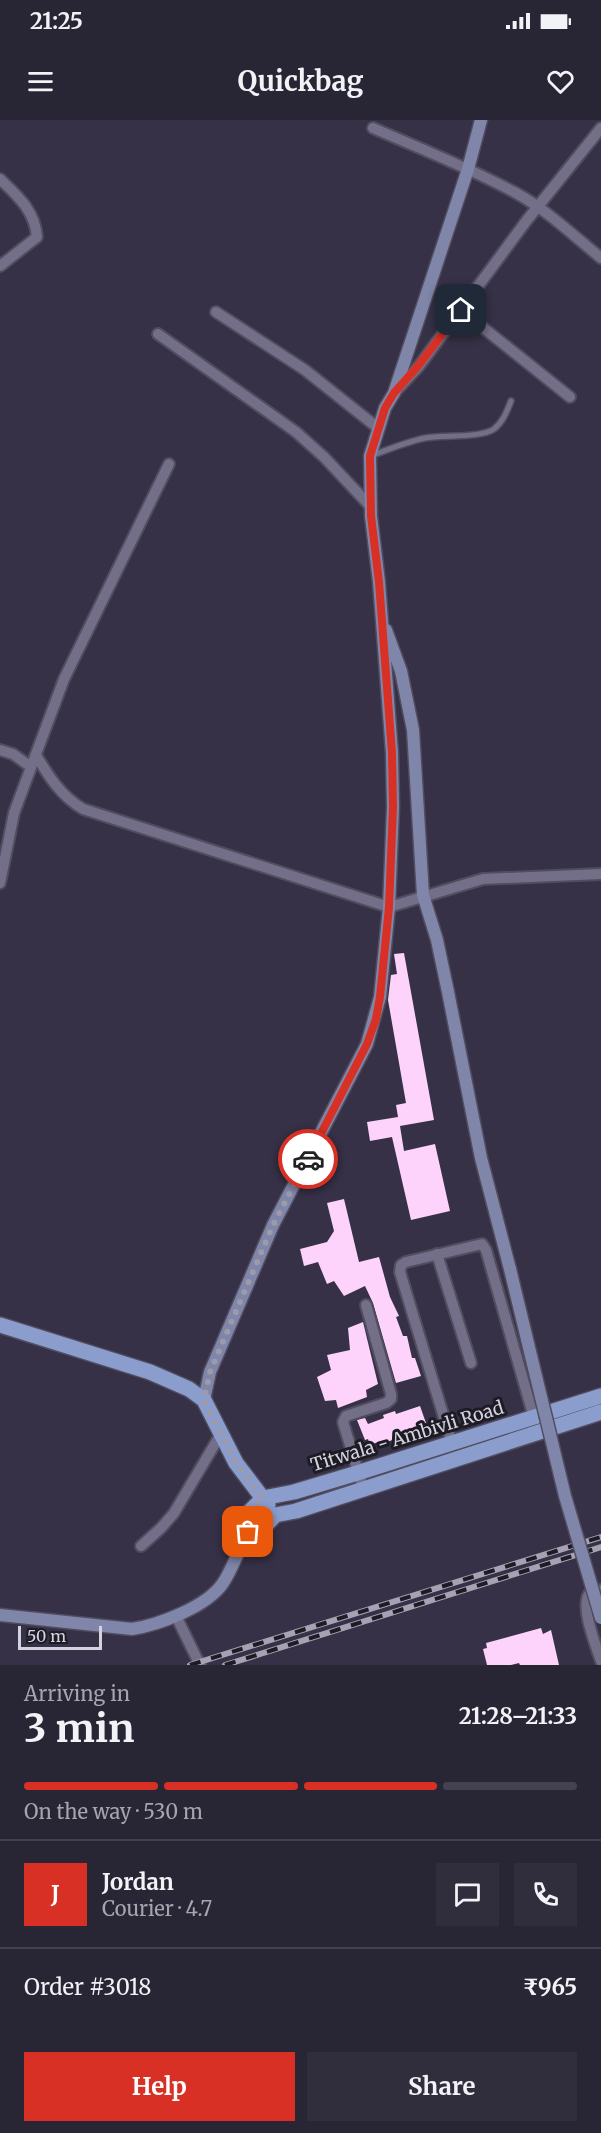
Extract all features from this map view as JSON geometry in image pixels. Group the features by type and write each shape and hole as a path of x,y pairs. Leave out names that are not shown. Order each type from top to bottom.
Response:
{"main road":[{"path":"0,1325 150,1372 189,1389 204,1400 236,1463 275,1515"},
{"name":"Titwala - Ambivli Road","path":"263,1498 294,1492 359,1473 601,1396"},
{"name":"Titwala - Ambivli Road","path":"248,1532 265,1527 275,1515 296,1511 601,1412"},
{"path":"248,1532 246,1522 250,1511 263,1498"}],"street":[{"path":"394,393 468,169 481,120"},
{"path":"373,128 468,169 518,194 601,258"},
{"path":"204,1400 210,1372 273,1225 367,1044 376,1019 380,997 389,907 393,807 392,753 371,507 370,456 378,428 385,408 394,393 418,366 601,129"},
{"path":"0,179 31,213 36,224 37,237 0,266"},
{"path":"461,310 570,397"},
{"path":"216,312 305,370 378,428"},
{"path":"158,334 296,432 324,457 371,507"},
{"path":"0,883 4,836 64,679 169,464"},
{"path":"381,618 401,671 413,730 423,895 437,940 488,1188 513,1280 565,1496 601,1618"},
{"path":"0,750 13,754 31,767"},
{"path":"36,755 58,789 71,802 83,809 389,907 483,879 601,874"},
{"path":"452,1444 400,1272 401,1265 406,1262 482,1244 486,1250 534,1418"},
{"path":"437,1254 471,1363"},
{"path":"363,1488 343,1422 344,1418 386,1403 391,1399 366,1305"},
{"path":"141,1546 174,1513 222,1432"},
{"path":"0,1615 132,1629 150,1626 177,1616 201,1602 222,1585 248,1532"},
{"path":"601,1590 589,1594 585,1600 601,1661"},
{"path":"177,1616 200,1665"}],"lane":[{"path":"370,456 425,438 482,434 494,429 503,420 511,401"}],"building":[{"path":"404,953 434,1120 400,1126 404,1151 435,1144 450,1211 411,1220 392,1137 370,1141 367,1122 398,1117 396,1105 406,1103 388,1000 391,975 397,974 394,954"},
{"path":"344,1199 359,1262 379,1257 390,1297 399,1316 396,1317 403,1336 407,1336 412,1358 415,1358 421,1376 396,1383 373,1303 365,1286 344,1296 334,1281 327,1284 318,1262 304,1266 300,1249 327,1242 334,1231 327,1203"},
{"path":"363,1322 378,1384 366,1390 367,1397 338,1408 336,1400 325,1401 317,1377 331,1370 327,1355 350,1350 348,1328"},
{"path":"420,1406 426,1423 422,1424 423,1428 382,1444 381,1441 370,1445 368,1439 365,1440 357,1420 365,1418 368,1424 384,1418 383,1415 395,1411 396,1414"},
{"path":"541,1628 543,1634 551,1630 559,1665 520,1665 519,1663 487,1665 483,1649 487,1648 486,1643"}],"railway":[{"path":"190,1665 601,1537"},
{"path":"225,1665 601,1547"}],"way so far":[{"path":"248,1532 246,1522 250,1511 263,1498 236,1463 204,1400 206,1387 210,1372 273,1225 308,1159"}],"route":[{"path":"308,1159 367,1044 376,1019 389,907 393,807 392,753 379,582 371,516 370,456 385,408 394,393 461,310"}]}
